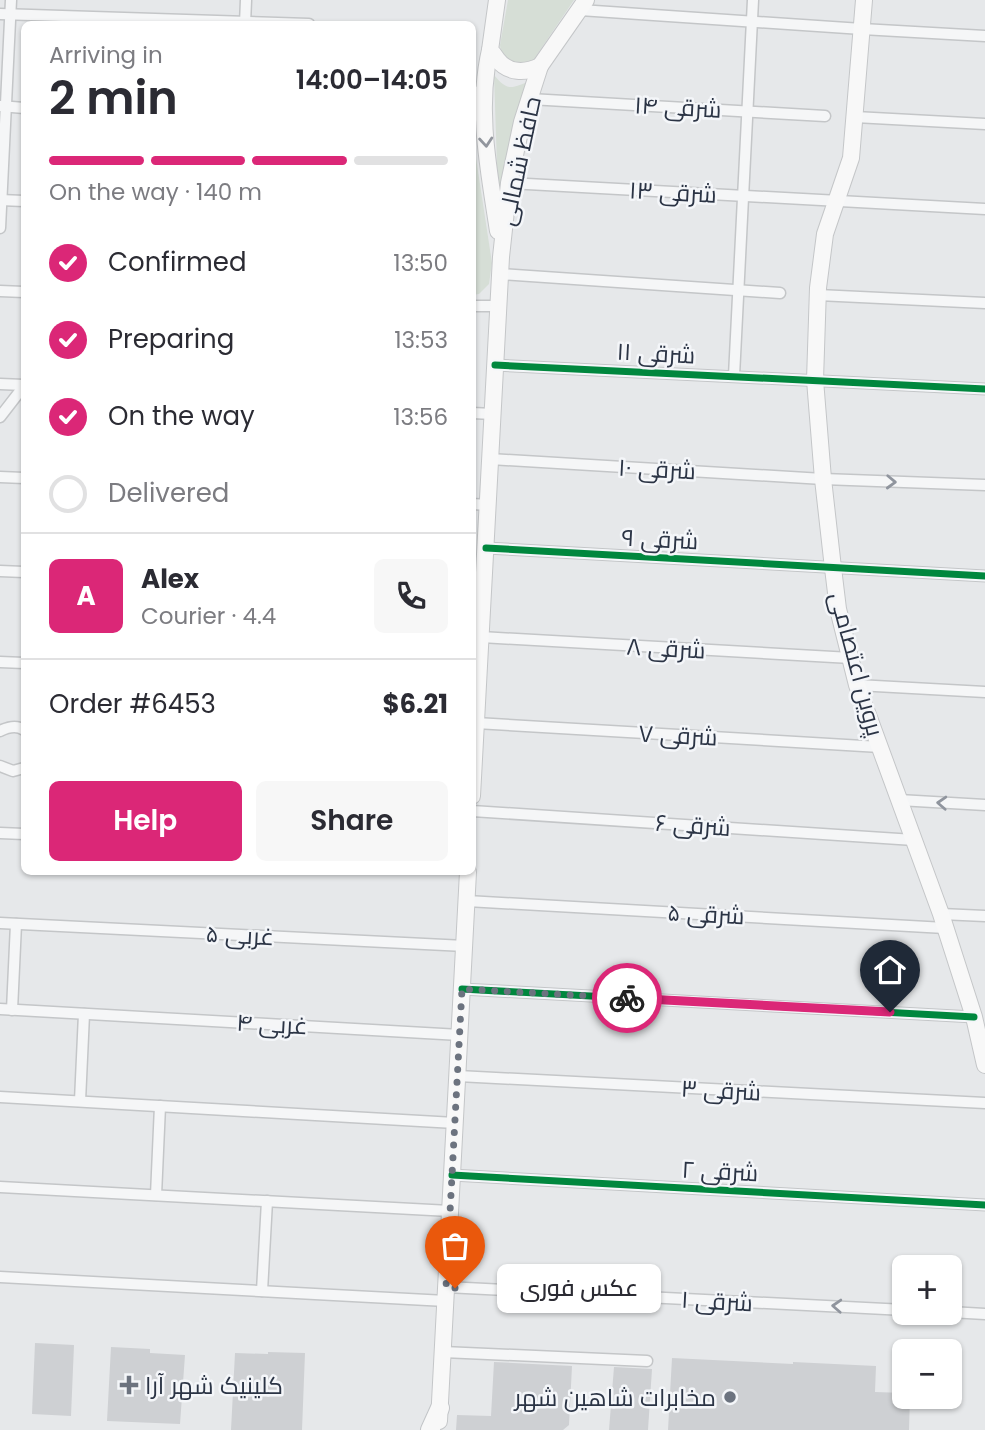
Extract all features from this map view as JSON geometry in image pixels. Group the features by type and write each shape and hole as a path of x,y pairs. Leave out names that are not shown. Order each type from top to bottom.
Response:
{"main road":[{"name":"حافظ شمالی","path":"497,0 485,70 483,110 501,257"},
{"name":"پروین اعتصامی","path":"864,0 851,158 825,234 818,295 815,380 833,568 838,609 858,685 943,921 982,1042 985,1065"},
{"name":"حافظ شمالی","path":"476,723 476,680 481,637 478,592 486,548 480,504 490,459 501,257 509,183 522,122 541,66 583,5"},
{"path":"490,50 504,66 513,70 522,72 541,66"},
{"path":"439,1430 468,875"},
{"path":"430,1430 440,1408"},
{"path":"440,1408 446,1430"}],"street":[{"path":"0,228 5,14 11,0"},
{"path":"245,21 246,0"},
{"path":"734,376 753,0"},
{"path":"583,5 752,22 985,36"},
{"path":"5,14 192,21"},
{"path":"476,106 484,87"},
{"name":"۱۴ شرقی","path":"530,99 825,117"},
{"path":"3,106 21,107"},
{"path":"855,117 985,124"},
{"name":"۱۳ شرقی","path":"509,183 985,209"},
{"path":"1,200 21,201"},
{"path":"500,274 780,293"},
{"path":"0,292 21,292"},
{"path":"818,295 985,303"},
{"path":"476,306 498,306"},
{"name":"۱۱ شرقی","path":"495,365 985,389"},
{"path":"0,384 21,385"},
{"path":"0,417 21,389"},
{"path":"476,413 493,414"},
{"name":"شرقی ۱۰","path":"490,459 823,479 985,485"},
{"path":"0,477 21,478"},
{"name":"شرقی ۹","path":"486,548 985,576"},
{"path":"0,571 21,572"},
{"name":"۸ شرقی","path":"481,637 851,658"},
{"path":"0,662 21,663"},
{"path":"858,685 985,692"},
{"name":"۷ شرقی","path":"476,723 880,747"},
{"path":"0,731 11,726 21,729"},
{"path":"0,766 13,771 21,769"},
{"path":"899,800 985,805"},
{"name":"۶ شرقی","path":"476,811 914,840"},
{"path":"0,833 21,834"},
{"name":"۵ شرقی","path":"467,901 943,921 985,916"},
{"path":"0,923 16,924 6,1009"},
{"name":"۵ غربی","path":"16,924 464,946"},
{"path":"462,989 974,1017"},
{"name":"۴ غربی","path":"6,1009 460,1035"},
{"path":"80,1101 84,1014"},
{"name":"۳ شرقی","path":"457,1076 985,1103"},
{"path":"0,1097 455,1122"},
{"path":"156,1195 160,1106"},
{"name":"۲ شرقی","path":"452,1175 985,1205"},
{"path":"0,1187 450,1211"},
{"path":"0,1276 262,1291 267,1201"},
{"name":"۱ شرقی","path":"262,1291 446,1294 892,1310"},
{"path":"962,1313 985,1314"},
{"path":"443,1352 647,1361"}],"shaded area":[{"path":"508,0 574,0 530,63 518,65 502,52 500,45"},
{"path":"494,75 508,87 527,82 498,196"},
{"path":"476,158 492,263 489,284 476,294"}],"building":[{"path":"35,1343 74,1345 71,1416 32,1414"},
{"path":"111,1347 150,1349 150,1353 185,1355 180,1424 107,1421"},
{"path":"235,1353 305,1353 302,1430 231,1430"},
{"path":"672,1358 876,1366 875,1392 892,1393 892,1409 910,1409 909,1430 668,1430"},
{"path":"494,1362 572,1366 569,1425 563,1430 456,1430 457,1415 491,1416"},
{"path":"614,1367 652,1369 648,1430 609,1430"}],"cycle path":[{"path":"495,365 985,389"},
{"path":"486,548 985,576"},
{"path":"462,989 974,1017"},
{"path":"452,1175 985,1205"}],"way so far":[{"path":"455,1288 446,1287 462,989 627,998"}],"place":[{"name":"عکس فوری","path":"455,1288"},
{"name":"کلینیک شهر آرا","path":"129,1385"},
{"name":"مخابرات شاهین شهر","path":"730,1397"}],"route":[{"path":"627,998 890,1012"}]}
